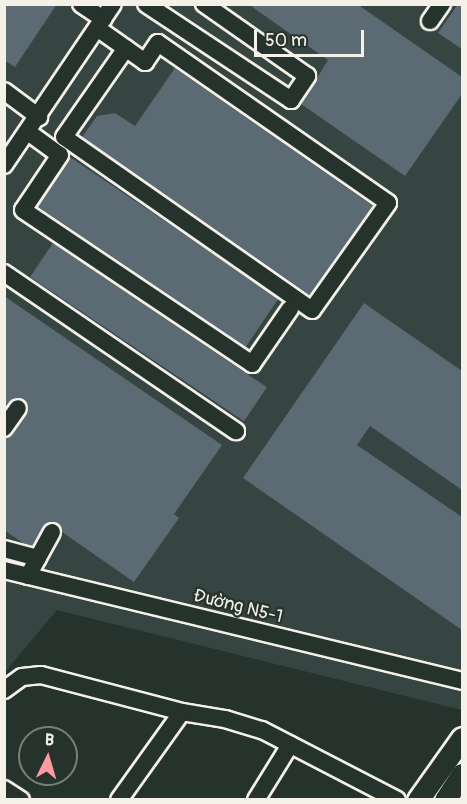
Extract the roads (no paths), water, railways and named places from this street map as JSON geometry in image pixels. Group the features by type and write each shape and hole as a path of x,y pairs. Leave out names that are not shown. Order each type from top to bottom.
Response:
{"main road":[{"path":"418,800 462,738"},
{"path":"445,800 462,774"}],"street":[{"path":"81,4 126,48 145,62 158,43 388,202 312,310 64,136 126,48"},
{"path":"4,165 39,117 113,4"},
{"path":"156,7 291,100 307,76 204,4"},
{"path":"430,21 442,4"},
{"path":"4,111 9,94 39,117"},
{"path":"28,132 60,155 23,210 252,364 290,309"},
{"path":"4,273 236,431"},
{"path":"4,428 18,408"},
{"path":"28,576 52,532"},
{"path":"4,549 38,558"},
{"name":"Đường N5-1","path":"4,570 462,681"},
{"path":"4,690 13,681 22,677 41,675 182,712 225,718 262,730 397,800"},
{"path":"119,800 182,712"},
{"path":"256,800 290,745"},
{"path":"4,789 21,800"}]}
